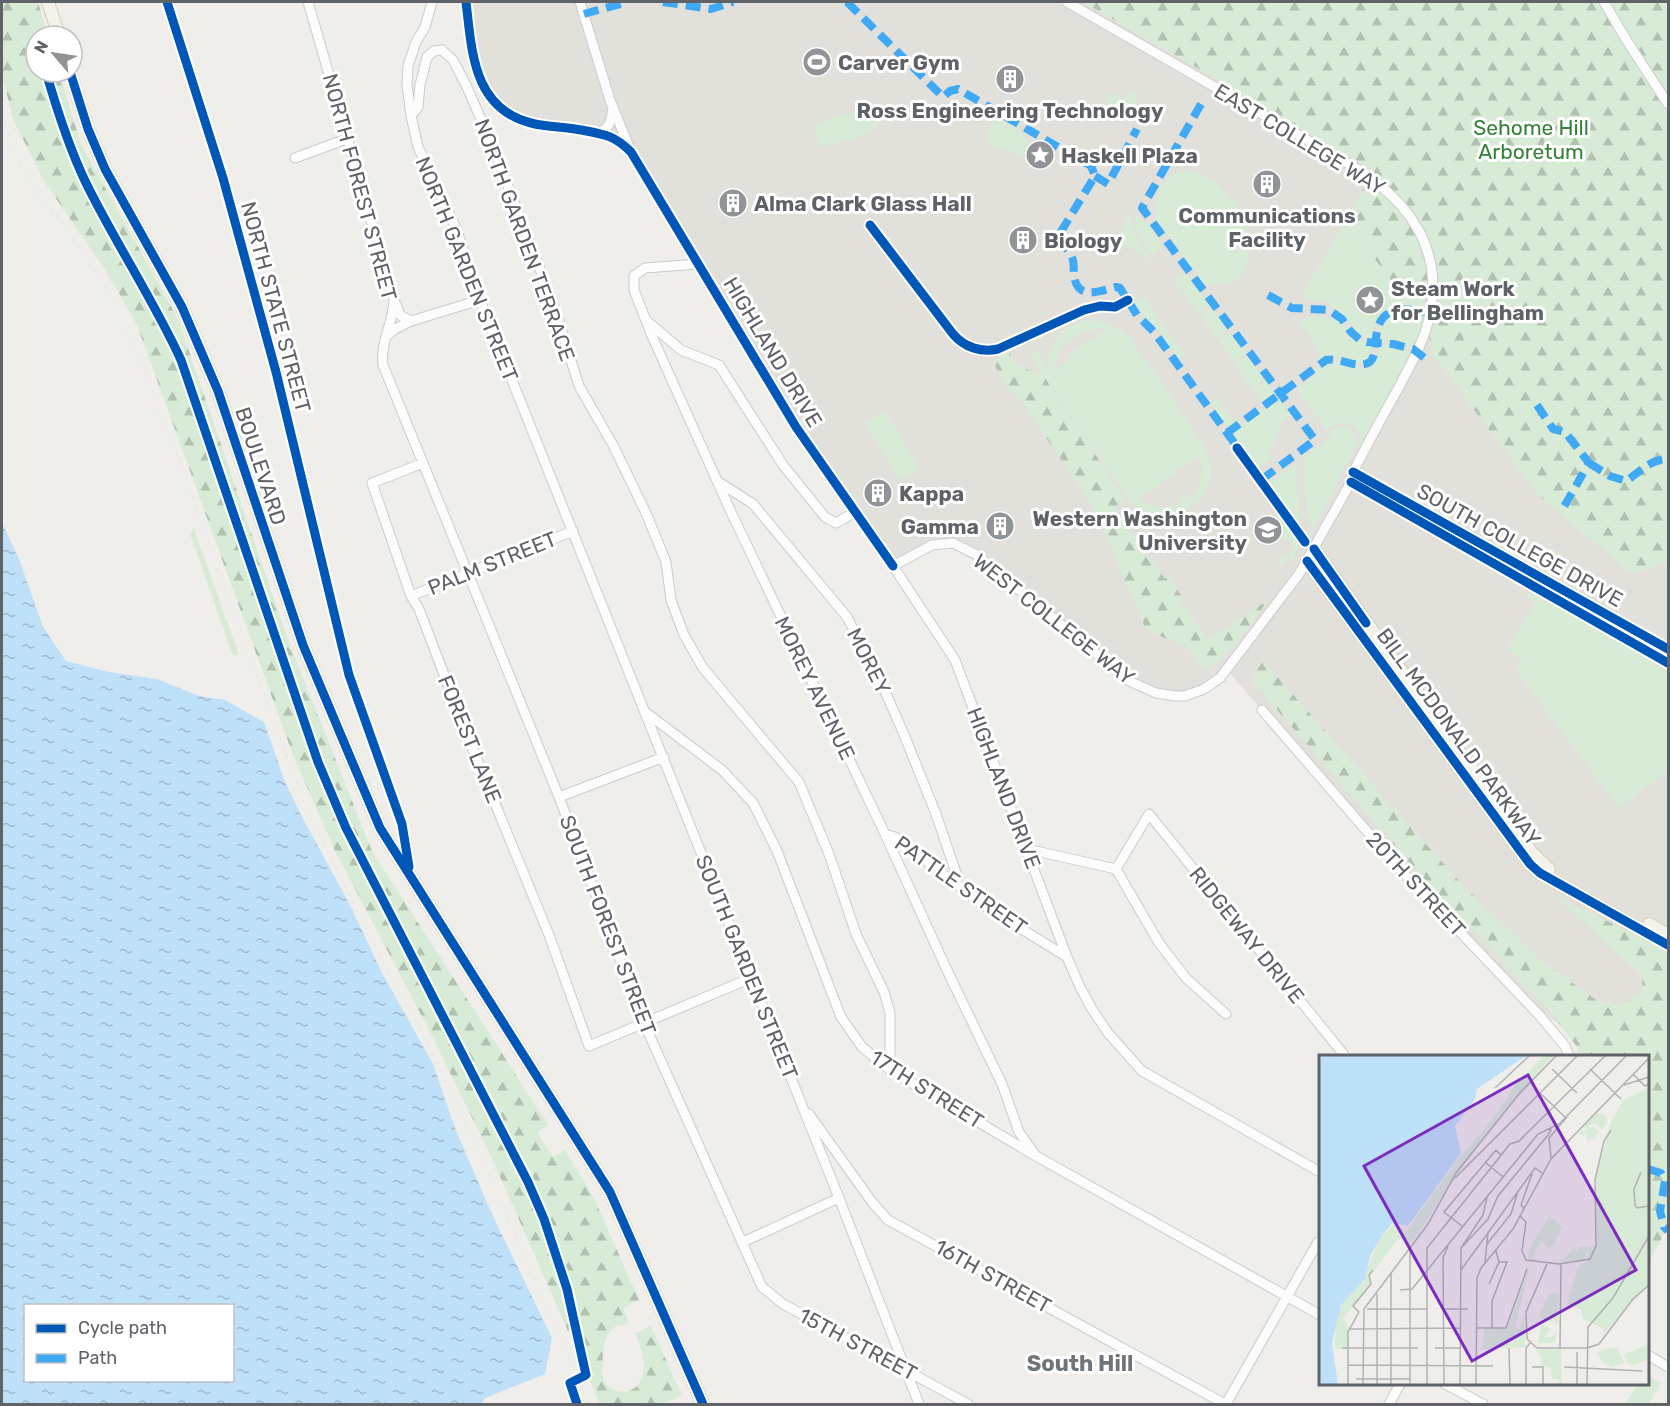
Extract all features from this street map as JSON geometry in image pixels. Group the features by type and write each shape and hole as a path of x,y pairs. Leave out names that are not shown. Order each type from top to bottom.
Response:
{"main road":[{"path":"48,2 55,24"},
{"name":"BOULEVARD","path":"74,84 88,129 105,169 174,291 213,380 303,645 380,828 610,1192 704,1403"},
{"name":"BILL MCDONALD PARKWAY","path":"1310,555 1544,866 1668,935"},
{"name":"BILL MCDONALD PARKWAY","path":"1310,555 1530,864 1540,873 1668,945"}],"street":[{"name":"NORTH STATE STREET","path":"167,2 223,178 276,372 349,675 402,824 410,876"},
{"name":"NORTH FOREST STREET","path":"308,2 394,299 393,312 382,351 383,365 467,573"},
{"name":"NORTH GARDEN STREET","path":"432,2 425,27 416,42 408,66 407,85 418,147 456,228 480,300 573,531"},
{"path":"466,2 476,72 484,90 495,102 519,119 613,137 631,152"},
{"name":"HIGHLAND DRIVE","path":"580,2 613,107 631,152 796,427 955,660 1067,957 1092,1009 1108,1033 1142,1071 1319,1171"},
{"name":"EAST COLLEGE WAY","path":"1067,2 1349,164 1386,189 1407,211 1416,225 1429,260 1433,286 1427,326 1413,361 1353,472"},
{"path":"1604,2 1626,41 1668,104"},
{"name":"NORTH GARDEN TERRACE","path":"411,116 418,107 420,85 427,57 434,51 442,50 453,60 491,141 553,303 579,386 613,445 666,562 671,600 684,635 703,668 799,782 829,854 856,934 884,992 890,1013 890,1070"},
{"path":"596,133 606,130 609,126 613,107"},
{"path":"294,158 349,138"},
{"name":"MOREY AVENUE","path":"699,264 645,268 634,276 634,290 717,481 1002,1084 1019,1132 1036,1156"},
{"path":"394,299 400,315 411,321"},
{"path":"385,339 395,329 411,321 480,300"},
{"path":"646,321 681,350 719,365 783,465 825,517 836,523 855,512"},
{"name":"FOREST LANE","path":"423,463 372,483 411,596 419,609 471,745 549,935 589,1047 644,1023"},
{"name":"WEST COLLEGE WAY","path":"893,566 933,545 953,543 977,555 1121,675 1147,690 1166,696 1188,695 1204,689 1220,678 1310,555 1351,482 1353,472"},
{"name":"SOUTH COLLEGE DRIVE","path":"1353,472 1668,649"},
{"name":"MOREY","path":"717,481 753,504 847,618 884,689 903,732 936,814 957,876 957,883"},
{"name":"SOUTH COLLEGE DRIVE","path":"1351,482 1668,663"},
{"name":"PALM STREET","path":"411,596 573,531"},
{"name":"SOUTH GARDEN STREET","path":"573,531 919,1404"},
{"name":"SOUTH FOREST STREET","path":"467,573 559,797 644,1023 756,1274"},
{"name":"17TH STREET","path":"642,709 722,770 753,803 777,851 841,1017 862,1047 890,1070 1036,1156 1319,1314"},
{"name":"20TH STREET","path":"1262,710 1397,866 1540,1016 1565,1046 1569,1055"},
{"path":"559,797 664,757"},
{"name":"RIDGEWAY DRIVE","path":"1116,869 1149,814 1344,1055"},
{"name":"PATTLE STREET","path":"885,834 895,837 983,905 1067,957"},
{"path":"1028,849 1116,869 1166,951 1186,978 1226,1014"},
{"path":"644,1023 751,978"},
{"name":"16TH STREET","path":"801,1102 872,1202 888,1220 1226,1404"},
{"path":"743,1242 839,1198"},
{"path":"1226,1404 1317,1242"},
{"name":"15TH STREET","path":"756,1274 762,1287 783,1304 969,1404"},
{"path":"1649,1356 1668,1367"},
{"path":"1389,1404 1399,1385"},
{"path":"1449,1385 1483,1404"}],"shaded area":[{"name":"Western Washington University","path":"466,2 1083,2 1374,170 1668,425 1668,976 1590,1042 1545,1014 1397,866 1227,670 1195,693 1147,690 979,558 953,544 932,545 893,566 796,427 620,141 519,119 484,90"}],"green space":[{"path":"2,2 38,2 44,24 24,24 24,84 63,84 81,144 178,319 288,640 372,851 548,1125 537,1132 553,1157 565,1150 593,1196 639,1300 623,1308 629,1323 614,1327 607,1336 603,1352 604,1380 610,1388 618,1391 632,1390 636,1387 642,1377 644,1365 635,1333 651,1326 682,1396 660,1404 600,1404 491,1156 427,1026 335,851 293,755 137,325 108,274 44,181 13,119 2,75"},
{"name":"Sehome Hill Arboretum","path":"1083,2 1668,2 1668,564 1632,573 1538,495 1432,354 1430,339 1437,310 1437,294 1418,282 1406,294 1402,294 1345,221 1374,170"},
{"path":"1129,90 1139,96 1128,114 1105,101 1111,92 1124,100"},
{"path":"881,104 880,123 865,135 824,146 818,143 813,124"},
{"path":"993,119 1013,126 1024,135 1028,141 1028,155 1020,157 1014,151 996,148 986,139"},
{"path":"1185,171 1208,177 1217,183 1233,200 1245,220 1249,231 1244,232 1248,232 1249,237 1245,238 1249,239 1248,258 1242,273 1230,283 1211,284 1211,280 1210,284 1202,282 1156,221 1156,201 1161,186 1172,175"},
{"path":"1131,212 1133,213 1134,233 1153,261 1115,240"},
{"path":"1135,214 1148,225 1162,248 1152,256 1137,231"},
{"path":"1345,221 1402,294 1406,294 1418,282 1426,287 1423,308 1397,308 1386,312 1377,323 1372,341 1357,335 1345,319 1327,302 1310,300 1302,295"},
{"path":"1182,273 1190,278 1210,306 1199,314 1173,279"},
{"path":"1143,296 1185,355 1179,359 1134,303"},
{"path":"1211,308 1228,330 1217,339 1200,316"},
{"path":"1395,312 1425,315 1413,346 1379,341 1380,329 1384,320"},
{"path":"1316,315 1341,320 1355,338 1373,345 1373,354 1369,360 1356,362 1332,358 1319,362 1318,351 1313,341 1298,325 1307,317"},
{"path":"1089,319 1112,324 1130,338 1203,443 1211,466 1209,485 1202,497 1192,506 1167,514 1154,513 1141,509 1129,501 1029,355 1036,350 1047,366 1055,341 1072,325","holes":["1102,328 1105,329 1066,356 1066,358 1074,353 1074,357 1055,370 1059,353 1070,341","1200,456 1201,478 1189,498 1185,493 1178,498 1181,503 1165,507 1154,506 1139,499"]},
{"path":"1230,332 1246,353 1233,362 1218,341"},
{"path":"1379,345 1409,350 1411,354 1357,453 1360,440 1356,429 1352,425 1342,423 1326,430 1296,389 1316,374 1314,371 1329,361 1360,367 1371,364 1377,356"},
{"path":"1010,352 1012,359 1020,366 1045,378 1125,500 1114,508 1164,578 1168,578 1184,599 1181,603 1209,640 1269,599 1233,647 1205,670 1189,650 1154,633 1144,625 1093,507 1020,399 1003,383 993,361"},
{"path":"1247,355 1265,379 1252,388 1235,364"},
{"path":"1266,381 1276,394 1263,404 1253,390"},
{"path":"1279,397 1291,414 1279,424 1283,430 1273,437 1277,443 1267,451 1272,458 1257,468 1257,464 1235,437 1236,429"},
{"path":"1215,398 1233,421 1237,418 1240,422 1232,427 1226,425 1210,402"},
{"path":"885,411 919,468 899,480 865,423"},
{"path":"1340,426 1353,431 1357,444 1313,528 1307,518 1302,459 1331,437 1328,432"},
{"path":"1295,464 1300,525 1269,484"},
{"path":"1275,508 1301,542 1293,560 1288,559 1280,566 1277,563 1294,547 1276,532"},
{"path":"194,527 239,654 233,656 190,534"},
{"path":"1530,591 1668,667 1668,771 1619,808 1515,669 1523,661 1507,648 1535,604 1525,596"},
{"path":"1263,661 1459,881 1538,958 1599,1002 1619,1006 1641,993 1643,977 1554,895 1668,951 1668,1226 1649,1262 1649,1055 1576,1055 1578,1048 1548,1009 1432,888 1251,680"},
{"path":"1649,1376 1661,1383 1649,1404 1625,1404 1637,1385 1649,1385"}],"water":[{"path":"2,523 19,559 43,627 66,661 109,672 157,679 199,696 225,700 264,722 285,782 301,815 351,907 381,971 433,1064 455,1128 490,1210 552,1338 545,1374 485,1398 482,1404 2,1404"}],"railway":[{"path":"2,117 16,154 38,193 59,217 121,313 182,466 215,563 307,810 428,1045 493,1183 589,1404"}],"marked path":[{"path":"584,14 627,2"},
{"path":"663,2 711,9 733,2"},
{"path":"847,2 943,97 950,91 958,89 1091,166 1095,176 1057,238 1072,257 1076,284 1085,292 1120,288 1137,315 1154,332 1240,451"},
{"path":"1201,104 1142,208 1315,440 1261,480"},
{"path":"1095,176 1108,184 1137,129"},
{"path":"1268,295 1292,308 1329,310 1342,319 1360,340 1413,349 1427,360"},
{"path":"1227,433 1326,360 1359,365 1370,362 1374,354 1378,328 1386,315 1399,310 1425,312"},
{"path":"1537,405 1553,429 1565,432 1589,463 1561,512"},
{"path":"1589,463 1610,476 1626,481 1650,464 1668,459"},
{"path":"1649,1169 1661,1173 1665,1181 1660,1211 1664,1227 1668,1231"}],"cycle path":[{"path":"167,2 223,178 276,372 349,675 402,824 409,867"},
{"path":"466,2 474,59 488,93 499,106 514,117 535,124 608,136 631,152 796,427 893,566"},
{"path":"50,84 64,129 86,183 159,315 181,360 318,762 346,828 528,1182 544,1219 567,1289 586,1375 570,1383 577,1404"},
{"path":"74,84 88,129 105,169 182,307 218,391 303,645 380,828 610,1192 703,1404"},
{"path":"870,225 953,334 973,348 998,349 1084,310 1100,306 1115,307 1128,300"},
{"path":"1237,448 1305,542"},
{"path":"1353,472 1668,649"},
{"path":"1351,482 1668,663"},
{"path":"1314,549 1366,623"},
{"path":"1307,561 1530,864 1540,873 1668,945"}],"place":[{"name":"Carver Gym","path":"817,62"},
{"name":"Ross Engineering Technology","path":"1010,79"},
{"name":"Haskell Plaza","path":"1040,155"},
{"name":"Communications Facility","path":"1267,184"},
{"name":"Alma Clark Glass Hall","path":"733,203"},
{"name":"Biology","path":"1023,240"},
{"name":"Steam Work for Bellingham","path":"1370,300"},
{"name":"Kappa","path":"878,493"},
{"name":"Gamma","path":"1000,526"},
{"name":"Western Washington University","path":"1268,530"}],"district":[{"name":"South Hill","path":"1080,1363"}]}
